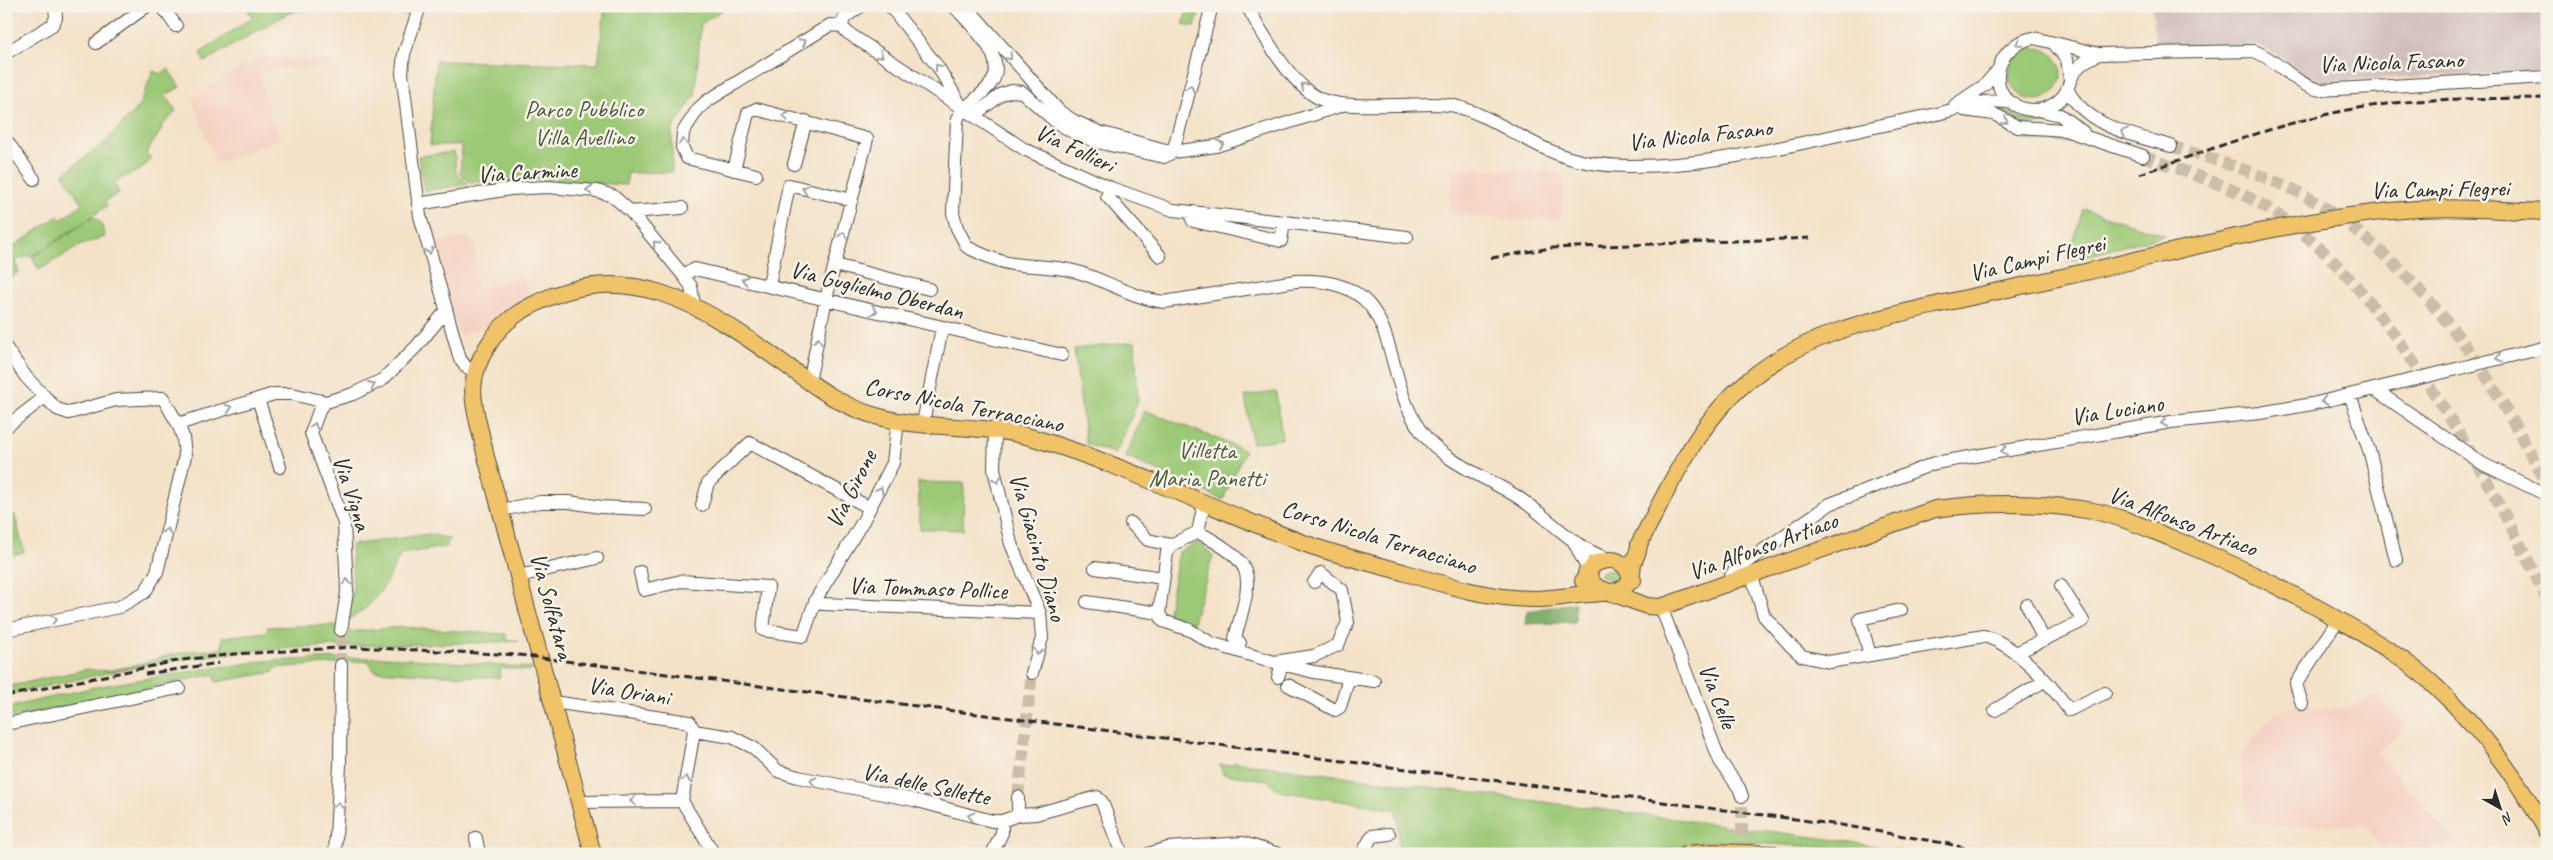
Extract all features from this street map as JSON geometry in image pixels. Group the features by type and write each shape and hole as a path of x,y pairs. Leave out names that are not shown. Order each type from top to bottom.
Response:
{"main road":[{"name":"Via Campi Flegrei","path":"1631,578 1632,568 1639,550 1638,544 1676,469 1717,411 1763,369 1789,352 1830,333 1915,310 2320,220 2406,210 2547,212"},
{"name":"Corso Nicola Terracciano","path":"474,371 494,335 510,318 533,305 576,290 604,285 628,286 670,295 694,305 733,328 809,382 850,407 876,416 1029,437 1075,452 1309,545 1440,583 1515,598 1555,598 1608,592"},
{"name":"Via Solfatara","path":"474,371 472,391 475,413 593,854"},
{"name":"Via Alfonso Artiaco","path":"1658,606 1727,586 1935,509 1972,504 2039,505 2094,511 2125,520 2211,554 2256,575 2338,620 2396,655 2433,684 2463,713 2503,760 2547,831"},
{"path":"1555,598 1580,585 1586,572 1594,564 1609,560 1638,544"},
{"path":"1609,560 1623,564 1640,593 1658,606"},
{"path":"1586,572 1596,587 1647,606 1658,606"},
{"path":"1608,592 1623,588 1631,578"},
{"path":"1687,854 1714,852 1777,854"}],"street":[{"path":"6,53 52,25 56,18 55,6"},
{"path":"96,43 147,6"},
{"path":"162,6 176,26"},
{"path":"420,6 404,54 402,73 418,204 430,256 460,359 466,367 474,371"},
{"path":"756,175 687,158 683,152 682,141 690,120 707,101 830,25 841,26 845,17 861,6"},
{"path":"890,6 972,107"},
{"path":"1173,152 1212,6"},
{"path":"1246,6 1269,44 1291,74 1315,97 1326,101 1348,104"},
{"path":"961,9 996,60 997,68 993,81 972,107 957,119 954,213 957,228 967,247 1011,264 1072,270 1101,280 1139,297 1164,302 1296,281 1315,280 1354,292 1373,309 1380,320 1412,415 1427,438 1453,460 1517,496 1574,542 1597,556 1609,560"},
{"path":"961,9 1059,111 1080,124 1099,132 1173,152"},
{"name":"Via Follieri","path":"841,26 848,33 972,107 1024,149 1110,188 1173,210 1407,237"},
{"path":"1944,112 1985,85 1998,70 2007,51 2019,42 2034,38 2053,44 2067,60 2068,84 2081,109 2119,131 2171,146"},
{"name":"Via Nicola Fasano","path":"2053,44 2099,54 2254,51 2275,62 2299,83 2320,90 2547,77"},
{"path":"2039,110 2056,103 2080,65 2099,54"},
{"path":"1998,70 2002,89 2013,103 2030,110 2060,114 2091,138"},
{"path":"972,107 1002,94 1019,92 1027,94 1056,122 1078,135 1101,143 1164,157 1173,152 1216,146 1348,104"},
{"name":"Via Nicola Fasano","path":"1348,104 1454,106 1490,120 1554,153 1600,164 1634,166 1732,156 1791,146 1958,109 1988,100 2013,103"},
{"path":"1958,109 1994,114 2018,128 2058,128 2143,156"},
{"path":"734,170 748,113 756,110 806,121 866,139 826,299 809,382"},
{"path":"794,164 806,121"},
{"path":"6,140 34,179"},
{"path":"770,286 790,185 852,200"},
{"name":"Via Carmine","path":"418,204 510,189 546,188 598,191 612,196 631,212"},
{"path":"1110,188 1107,196 1160,256"},
{"path":"631,212 682,208"},
{"path":"631,212 683,274 691,286 694,305"},
{"path":"1189,212 1193,222 1227,230 1246,232 1281,242 1284,222"},
{"path":"1227,230 1229,216"},
{"path":"1246,232 1247,218"},
{"path":"835,265 928,289"},
{"name":"Via Guglielmo Oberdan","path":"683,274 695,269 1062,355"},
{"path":"178,424 274,394 292,394 326,402 353,394 382,380 416,346 446,311"},
{"path":"924,423 942,328"},
{"name":"Via Luciano","path":"1727,586 1730,577 1736,570 1830,504 1934,463 2170,422 2260,413 2350,395 2547,347"},
{"path":"6,348 26,377 45,397 57,409 69,413 116,400 163,398 184,437 185,456 157,572 145,592 119,607 6,630"},
{"path":"2374,389 2483,464 2547,495"},
{"path":"2350,395 2370,453 2396,560"},
{"path":"6,427 45,397"},
{"path":"258,399 280,467"},
{"name":"Via Vigna","path":"326,402 320,408 311,433 344,523 347,592 341,630"},
{"name":"Via Girone","path":"640,572 644,590 681,582 768,587 763,630 803,636 816,599 870,508 893,463 898,420"},
{"name":"Via Giacinto Diano","path":"995,432 994,469 1009,544 1040,614 1042,638 1032,673"},
{"path":"702,505 708,483 750,443 870,508"},
{"path":"501,510 540,502 569,502 601,507 645,510"},
{"path":"1204,503 1198,528 1171,545 1167,552 1159,613 1163,621 1190,630 1211,643 1278,668 1374,681"},
{"path":"1131,523 1148,540 1171,545"},
{"path":"1198,528 1227,548 1246,567 1248,591 1235,638 1240,643"},
{"path":"1574,542 1586,566 1586,572"},
{"path":"519,576 597,558"},
{"path":"1095,568 1163,578"},
{"path":"1278,668 1314,656 1338,645 1348,622 1342,590 1321,573 1314,582"},
{"path":"1752,576 1764,616 1802,656 1830,662 1984,636 1994,639 2016,653 2070,710 2105,693"},
{"path":"2016,653 2083,622 2061,586"},
{"name":"Via Tommaso Pollice","path":"816,599 822,604 1040,614"},
{"path":"1087,602 1159,613"},
{"path":"2026,605 2044,640"},
{"name":"Via Celle","path":"1658,606 1720,761 1739,788 1742,796"},
{"path":"1870,655 1860,619 1901,610"},
{"path":"2302,704 2296,684 2338,620"},
{"path":"335,854 340,765 341,665"},
{"path":"1288,685 1335,710 1340,708 1349,678"},
{"path":"1995,710 2044,681"},
{"path":"6,724 179,688"},
{"name":"Via Oriani","path":"553,702 690,722 694,731"},
{"path":"694,731 682,801 714,854"},
{"name":"Via delle Sellette","path":"694,731 732,737 754,748 778,771 798,777 914,800 953,812 1002,821 1018,815 1036,814 1098,797 1102,802 1122,854"},
{"path":"1018,797 1018,815"},
{"path":"579,802 682,801"},
{"path":"992,854 1002,833 1002,821"},
{"path":"1362,854 1372,836 1389,834"},
{"path":"476,838 479,854"},
{"path":"1148,854 1168,848 1243,843 1279,854"}],"shaded area":[{"path":"2152,6 2547,6 2547,71 2317,81 2303,75 2283,58 2257,45 2156,48"},
{"path":"261,57 332,60 332,69 269,68 260,77 270,115 281,138 216,164 192,99 243,65 246,69"},
{"path":"1453,167 1564,173 1561,221 1449,215"},
{"path":"466,237 476,245 477,289 522,277 530,294 497,315 485,327 460,336 433,244"},
{"path":"2370,697 2380,697 2408,726 2377,753 2457,843 2405,854 2385,854 2366,825 2285,826 2254,824 2247,816 2240,757 2273,714 2306,702 2317,710 2350,708"}],"green space":[{"path":"250,6 409,6 406,15 390,11 298,10 287,14 204,62 200,53 253,17 246,8"},
{"name":"Parco Pubblico Villa Avellino","path":"605,6 722,6 724,9 701,24 695,95 672,130 672,172 628,173 626,185 518,178 470,183 460,173 462,145 430,145 436,61 598,64"},
{"path":"1186,6 1201,6 1195,27 1183,24 1188,7"},
{"path":"2030,48 2040,48 2049,52 2057,60 2061,74 2057,88 2049,96 2040,100 2030,100 2021,96 2013,88 2009,79 2009,69 2013,60 2021,52"},
{"path":"168,69 180,87 166,95 176,111 161,127 162,129 146,153 152,159 141,169 114,182 119,193 105,201 107,206 39,253 15,260 19,272 6,281 6,252 58,216 61,220 82,204 63,174 104,143 139,106 153,71 160,74"},
{"path":"1988,105 2026,119 2049,119 2065,124 2026,124"},
{"path":"2053,134 2078,140 2077,143 2025,140 2025,136"},
{"path":"454,152 456,172 468,184 424,191 418,156"},
{"path":"2083,209 2165,235 2067,261"},
{"path":"94,217 101,223 105,237 83,244 39,270 32,257"},
{"path":"1135,342 1138,401 1116,454 1086,444 1074,349"},
{"path":"1276,392 1282,439 1252,443 1245,396"},
{"name":"Villetta Maria Panetti","path":"1144,410 1245,450 1223,500 1126,457"},
{"path":"918,482 964,483 963,530 920,529"},
{"path":"15,515 24,552 6,557 6,516"},
{"path":"430,534 449,539 445,547 400,554 380,592 366,608 347,620 353,586 351,545"},
{"path":"1199,542 1213,556 1192,625 1167,618 1179,552"},
{"path":"1606,570 1615,571 1619,577 1611,580 1600,576 1600,573"},
{"path":"1575,603 1575,622 1526,624 1527,611"},
{"path":"336,625 337,633 402,627 506,634 506,639 519,641 338,646 229,653 145,666 6,695 6,687 88,669 98,671 109,670 133,666 184,652 222,649 222,637 267,632 268,627"},
{"path":"385,657 532,668 531,671 501,668 499,678 374,671 369,661 274,668 274,672 216,682 214,674 6,719 6,708 95,687 265,661"},
{"path":"1235,762 1852,842 1919,854 1853,854 1820,847 1719,841 1693,843 1640,854 1399,854 1397,810 1280,791 1267,780 1223,774 1220,765 1231,765"}],"tunnel":[{"path":"2171,146 2247,171 2292,189 2317,203 2367,239 2434,306 2470,352 2501,400 2547,483"},
{"path":"2143,156 2216,183 2268,208 2303,233 2337,265 2368,300 2396,337 2448,415 2500,506 2547,600"},
{"path":"341,630 341,665"},
{"path":"1018,797 1032,673"},
{"path":"1742,796 1742,854"}],"railway":[{"path":"2139,174 2279,127 2336,112 2410,102 2456,99 2547,98"},
{"path":"1491,258 1551,248 1813,238"},
{"path":"6,696 182,660 235,654 355,647 519,655 1841,825 1949,844 1988,854"},
{"path":"145,674 219,663"}]}
